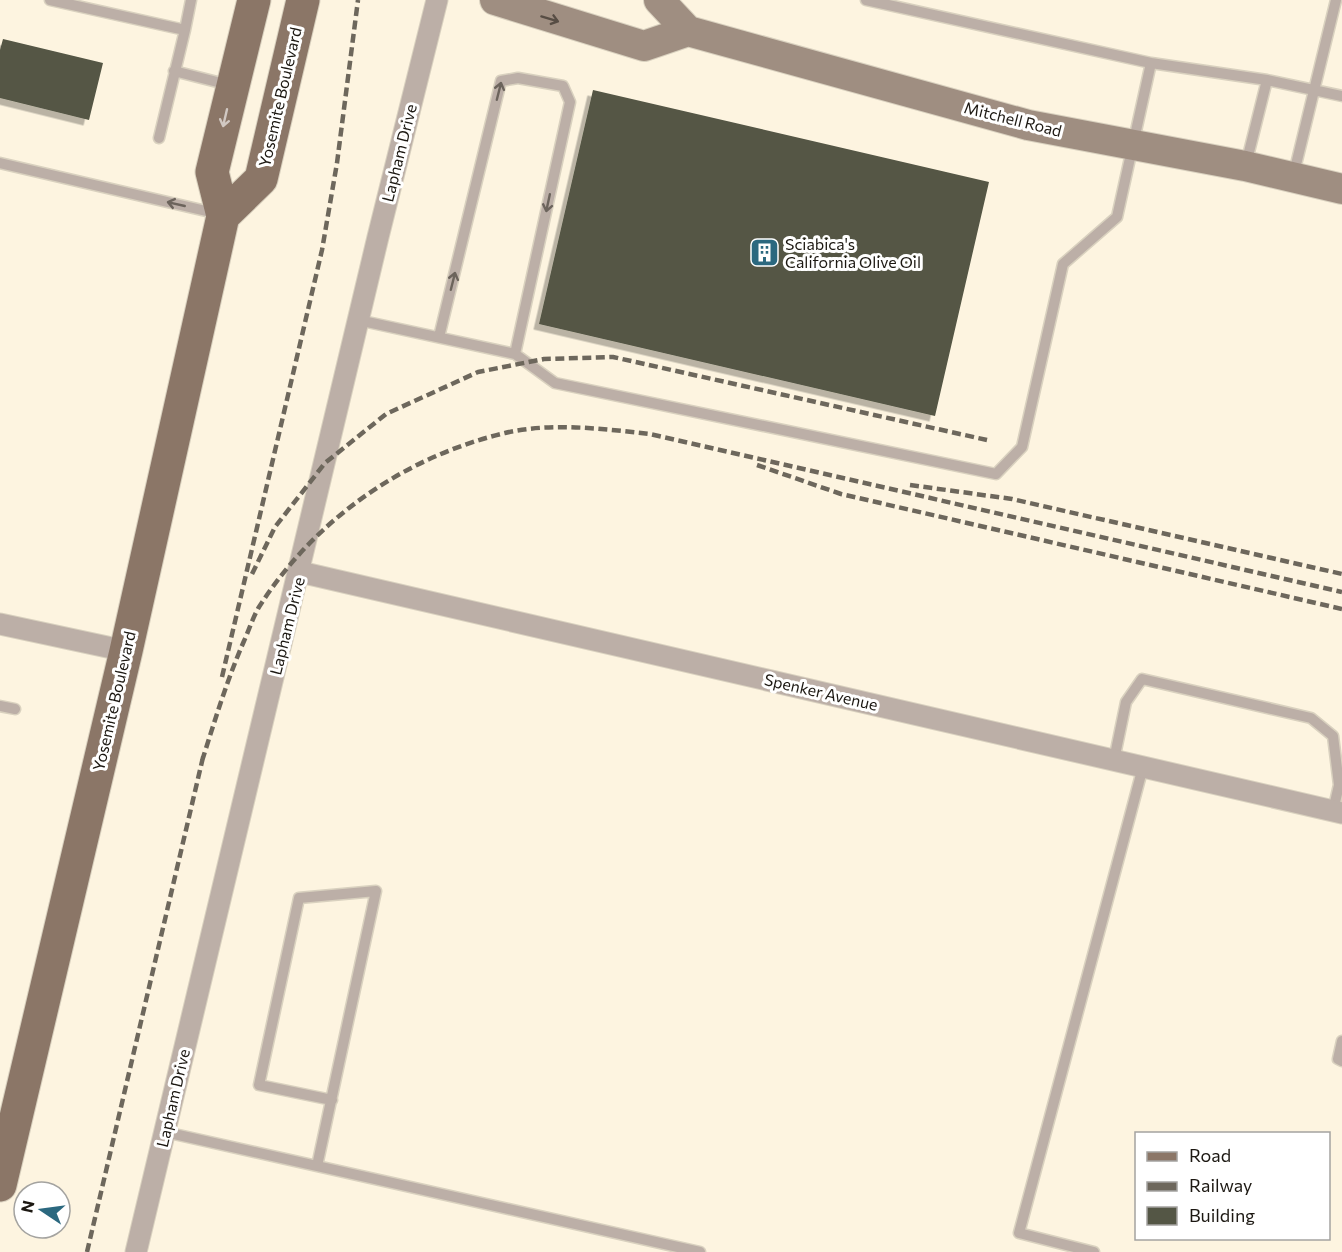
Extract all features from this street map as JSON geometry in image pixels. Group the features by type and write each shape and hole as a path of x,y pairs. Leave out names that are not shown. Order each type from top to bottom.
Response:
{"main road":[{"name":"Yosemite Boulevard","path":"0,1185 126,651 223,216 212,172 254,0"},
{"name":"Yosemite Boulevard","path":"223,216 261,179 303,0"},
{"path":"495,0 644,46 688,31 659,0"},
{"name":"Mitchell Road","path":"688,31 1028,125 1245,166 1342,189"}],"street":[{"name":"Lapham Drive","path":"136,1252 300,572 358,320 437,0"},
{"name":"Spenker Avenue","path":"300,572 1337,812"},
{"path":"0,624 126,651"}],"lane":[{"path":"50,0 185,30"},
{"path":"159,138 191,0"},
{"path":"866,0 1151,63 1267,80 1342,96"},
{"path":"1293,177 1336,0"},
{"path":"358,320 515,354 555,383 996,474 1022,447 1063,264 1117,217 1151,63"},
{"path":"174,71 232,86"},
{"path":"439,337 501,81 518,78 563,86 570,102 515,354"},
{"path":"1245,166 1267,80"},
{"path":"0,163 223,216"},
{"path":"1114,760 1126,702 1142,679 1300,715 1311,718 1333,736 1339,785 1337,812"},
{"path":"0,706 15,709"},
{"path":"1094,1252 1019,1233 1143,767"},
{"path":"317,1166 332,1100 337,1077 376,891 299,898 266,1050 259,1085 332,1100"},
{"path":"1342,1041 1338,1059 1342,1060"},
{"path":"165,1132 700,1252"}],"building":[{"path":"3,39 103,63 89,120 0,98 0,50"},
{"name":"Sciabica's California Olive Oil","path":"593,90 989,182 935,416 539,324"}],"railway":[{"path":"222,677 322,250 337,163 358,0"},
{"path":"252,574 275,527 325,463 386,414 478,372 544,359 613,357 987,440"},
{"path":"202,761 227,685 255,615 282,575 307,546 365,496 398,475 468,444 523,430 559,427 650,434 1342,592"},
{"path":"757,465 841,494 1342,609"},
{"path":"910,485 1012,499 1342,574"},
{"path":"87,1252 204,753"}],"place":[{"name":"Sciabica's California Olive Oil","path":"764,253"}]}
